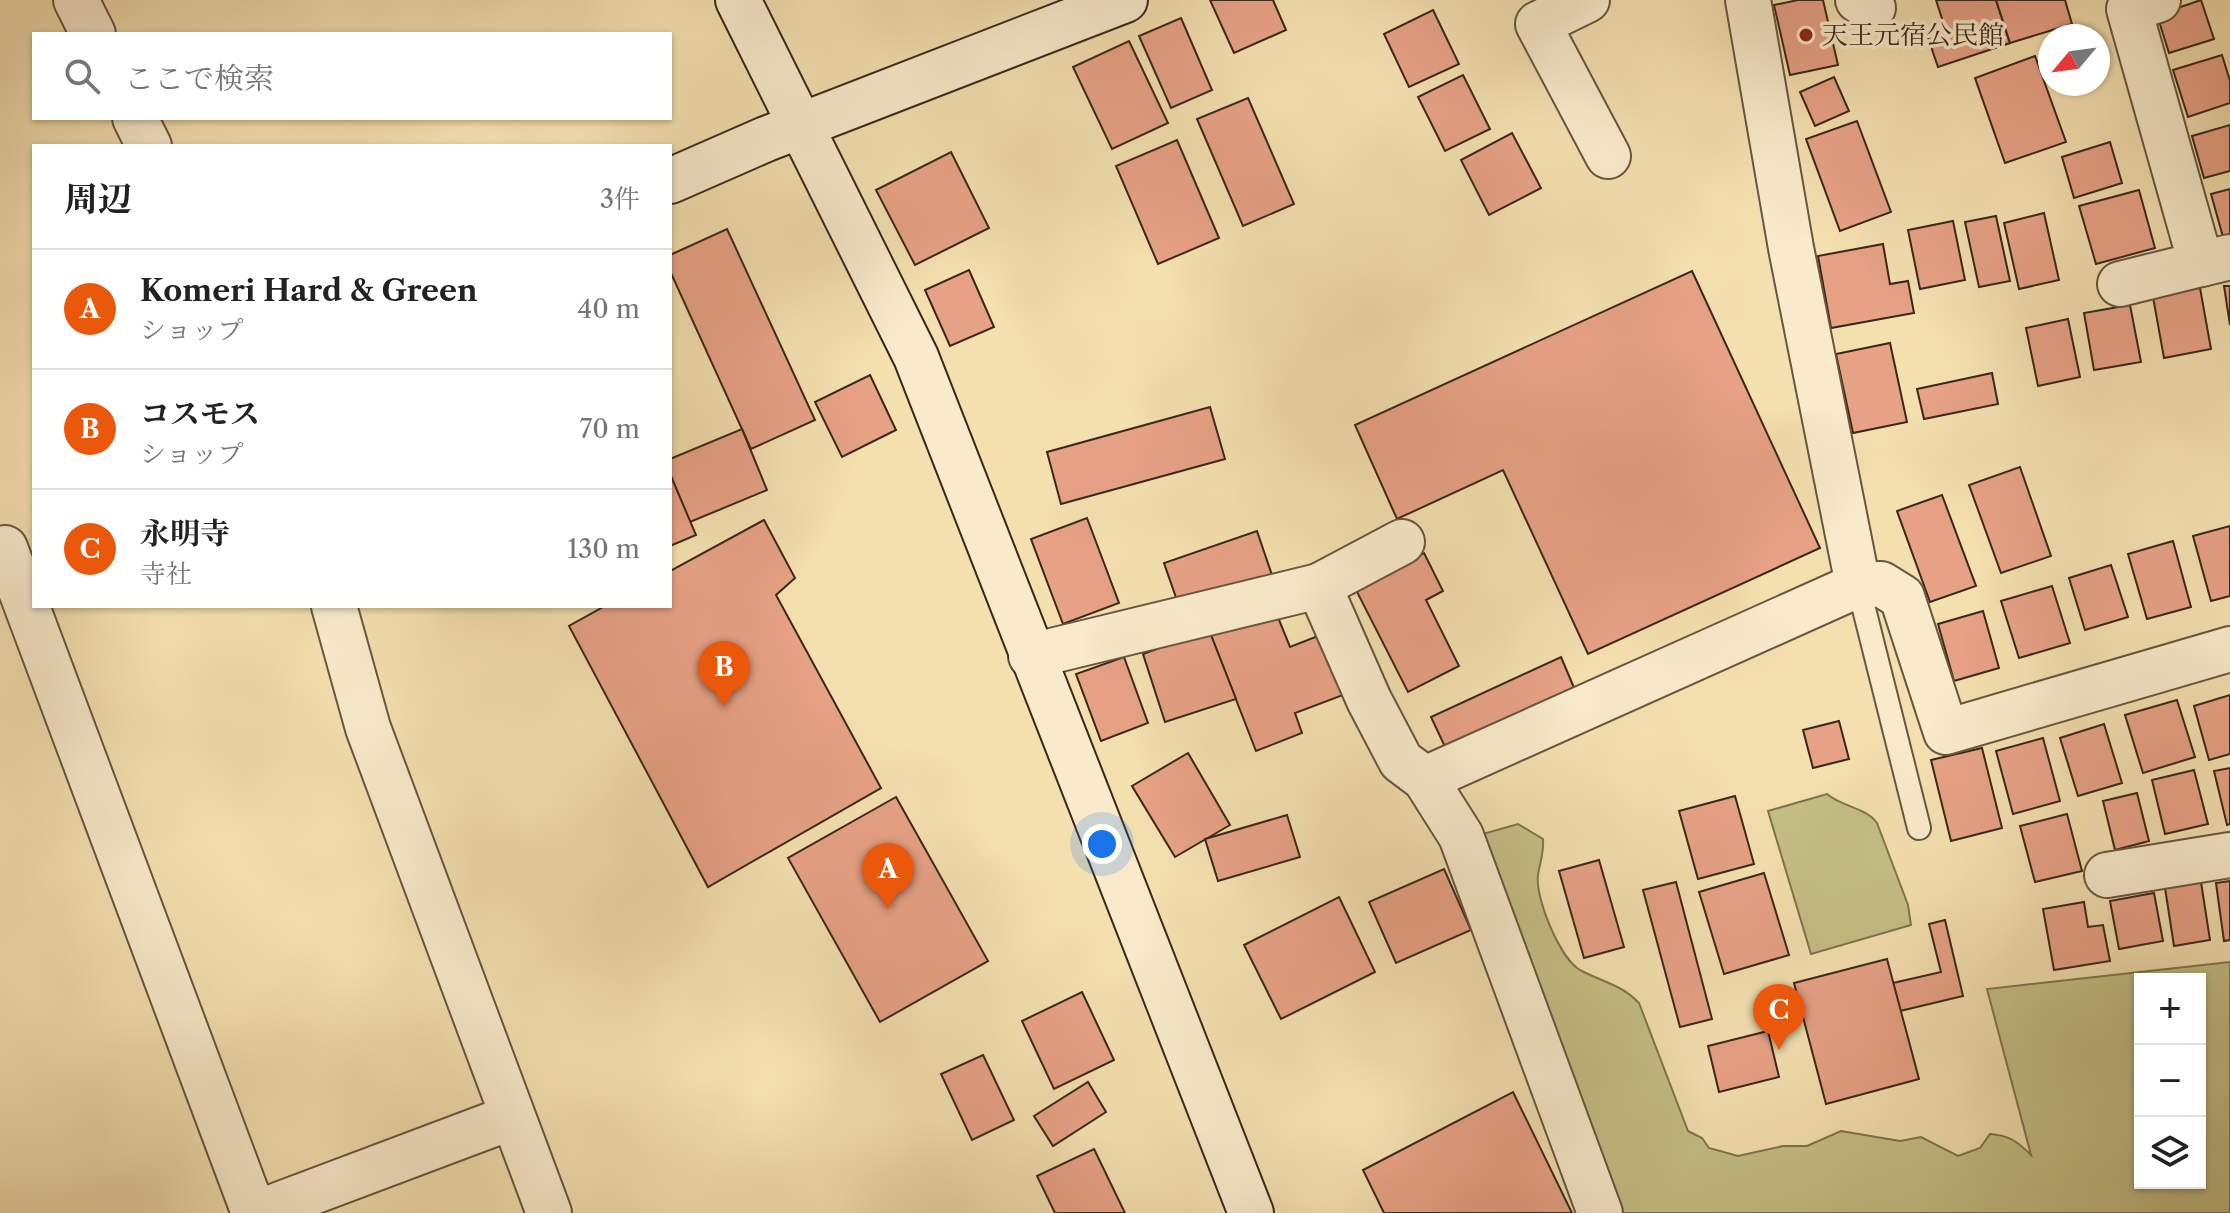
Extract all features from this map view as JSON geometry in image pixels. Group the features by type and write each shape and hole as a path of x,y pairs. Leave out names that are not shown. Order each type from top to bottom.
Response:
{"street":[{"path":"76,0 92,32"},
{"path":"738,0 916,357 1251,1213"},
{"path":"672,180 801,125 1125,0"},
{"path":"1587,0 1538,24 1608,156"},
{"path":"1748,0 1791,248 1858,585"},
{"path":"2120,284 2216,260 2129,9 2158,0"},
{"path":"136,120 148,144"},
{"path":"1031,656 1319,586 1402,542"},
{"path":"13,543 32,596"},
{"path":"1425,779 1858,585 1881,584 1902,597 1946,732 2230,649"},
{"path":"1319,586 1369,700 1401,761 1425,779 1461,836 1600,1213"},
{"path":"36,608 255,1213 512,1117"},
{"path":"335,608 368,728 549,1213"},
{"path":"2107,875 2230,855"}],"lane":[{"path":"1858,585 1919,828"}],"shaded area":[{"path":"1827,794 1877,823 1908,905 1911,925 1811,954 1768,811"},
{"path":"1518,824 1543,839 1538,885 1557,941 1580,970 1618,987 1639,1003 1688,1131 1702,1138 1709,1148 1738,1156 1783,1146 1807,1146 1841,1131 1900,1141 1921,1137 1958,1156 1980,1148 1990,1134 2013,1140 2031,1155 1987,989 2230,962 2230,1213 1617,1213 1476,836"}],"building":[{"path":"1210,0 1273,0 1286,30 1234,53"},
{"name":"天王元宿公民館","path":"1798,0 1823,0 1838,65 1790,75 1774,5"},
{"path":"1936,0 1996,0 2010,43 1938,67 1927,35 1945,28"},
{"path":"1996,0 2065,0 2072,24 2038,24 2038,34 2010,43"},
{"path":"2201,0 2214,39 2169,53 2157,15"},
{"path":"1433,10 1459,64 1409,87 1384,34"},
{"path":"1181,18 1212,90 1171,108 1139,36"},
{"path":"1129,41 1168,123 1112,149 1073,67"},
{"path":"2222,55 2230,81 2230,103 2188,117 2173,70"},
{"path":"2035,56 2038,96 2049,96 2066,142 2005,163 1975,78"},
{"path":"1463,75 1490,129 1445,151 1418,97"},
{"path":"1834,77 1849,111 1815,126 1800,92"},
{"path":"1248,98 1294,204 1243,226 1197,119"},
{"path":"1857,121 1891,212 1840,231 1806,139"},
{"path":"2230,125 2230,171 2204,178 2192,136"},
{"path":"1512,133 1541,188 1489,215 1461,160"},
{"path":"1177,140 1219,238 1158,264 1116,166"},
{"path":"2110,142 2122,183 2074,198 2062,157"},
{"path":"951,152 989,228 915,265 876,190"},
{"path":"2230,189 2230,235 2223,237 2211,194"},
{"path":"2139,190 2155,248 2096,264 2079,206"},
{"path":"2044,213 2059,280 2019,289 2004,223"},
{"path":"1996,216 2010,281 1979,287 1965,222"},
{"path":"1953,221 1965,280 1920,289 1908,230"},
{"path":"727,229 815,420 751,449 672,275 672,254"},
{"path":"1883,244 1890,284 1908,281 1914,313 1831,328 1818,256"},
{"path":"969,270 994,327 950,346 925,290"},
{"path":"1692,271 1820,548 1588,654 1503,470 1397,519 1355,425"},
{"path":"2224,286 2230,286 2230,325"},
{"path":"2200,288 2211,349 2164,358 2153,297"},
{"path":"2130,305 2141,362 2094,370 2084,313"},
{"path":"2068,319 2080,377 2038,386 2026,328"},
{"path":"1890,343 1907,422 1853,433 1836,354"},
{"path":"1992,373 1998,404 1924,419 1917,389"},
{"path":"870,375 896,430 842,457 815,402"},
{"path":"1210,407 1225,459 1061,504 1047,452"},
{"path":"742,429 767,490 690,522 672,479 672,458"},
{"path":"2020,467 2051,556 2001,573 1969,485"},
{"path":"672,479 696,535 672,545"},
{"path":"1942,495 1976,586 1930,602 1897,511"},
{"path":"1087,518 1119,603 1063,624 1031,539"},
{"path":"764,520 795,578 776,595 881,788 708,887 569,626 601,608 672,608 672,570"},
{"path":"2230,526 2230,596 2211,601 2193,536"},
{"path":"1257,531 1273,578 1180,609 1164,563"},
{"path":"2173,541 2191,607 2147,619 2128,554"},
{"path":"1424,553 1443,591 1426,600 1459,666 1408,692 1355,588"},
{"path":"2111,565 2128,617 2085,630 2069,578"},
{"path":"2052,586 2070,643 2019,658 2001,601"},
{"path":"1273,605 1290,647 1328,632 1351,692 1295,713 1302,733 1256,751 1209,630"},
{"path":"1983,611 1999,668 1954,681 1938,624"},
{"path":"1209,630 1236,699 1165,722 1143,654"},
{"path":"1124,657 1148,723 1101,741 1076,674"},
{"path":"1561,657 1575,690 1446,749 1431,717"},
{"path":"2230,695 2230,754 2209,760 2194,706"},
{"path":"2177,700 2195,757 2143,773 2125,715"},
{"path":"1839,721 1849,759 1813,768 1803,730"},
{"path":"2104,724 2122,783 2078,796 2060,738"},
{"path":"2043,738 2060,801 2013,814 1996,751"},
{"path":"1982,748 2002,828 1951,841 1931,760"},
{"path":"1188,753 1230,825 1175,857 1132,786"},
{"path":"2230,768 2230,824 2227,825 2214,771"},
{"path":"2194,770 2208,824 2165,834 2152,780"},
{"path":"2137,793 2149,841 2115,850 2103,801"},
{"path":"1735,796 1754,864 1698,879 1679,811"},
{"path":"896,797 988,961 880,1022 788,858"},
{"path":"2067,814 2082,871 2035,882 2020,826"},
{"path":"1287,815 1300,857 1218,881 1205,839"},
{"path":"1599,860 1624,947 1584,958 1559,871"},
{"path":"1444,869 1471,930 1396,963 1369,902"},
{"path":"1764,873 1789,955 1724,974 1699,892"},
{"path":"2230,881 2230,940 2224,941 2216,883"},
{"path":"1676,882 1712,1019 1680,1027 1643,890"},
{"path":"2201,882 2210,940 2174,946 2165,888"},
{"path":"2154,893 2163,941 2119,949 2110,901"},
{"path":"1339,897 1375,972 1281,1019 1244,945"},
{"path":"2084,902 2088,927 2103,925 2110,961 2054,970 2043,909"},
{"path":"1945,920 1963,996 1900,1011 1893,983 1941,972 1929,924"},
{"path":"1887,959 1919,1079 1826,1104 1794,983"},
{"path":"1082,992 1114,1060 1054,1089 1022,1021"},
{"path":"1768,1031 1779,1077 1719,1092 1708,1046"},
{"path":"983,1055 1014,1120 972,1140 941,1074"},
{"path":"1088,1082 1106,1112 1053,1146 1034,1116"},
{"path":"1513,1092 1572,1213 1384,1213 1363,1170"},
{"path":"1094,1149 1125,1213 1055,1213 1037,1176"}],"place":[{"name":"天王元宿公民館","path":"1806,35"},
{"name":"コスモス","path":"724,707"},
{"name":"Komeri Hard & Green","path":"888,909"},
{"name":"永明寺","path":"1779,1050"}]}
